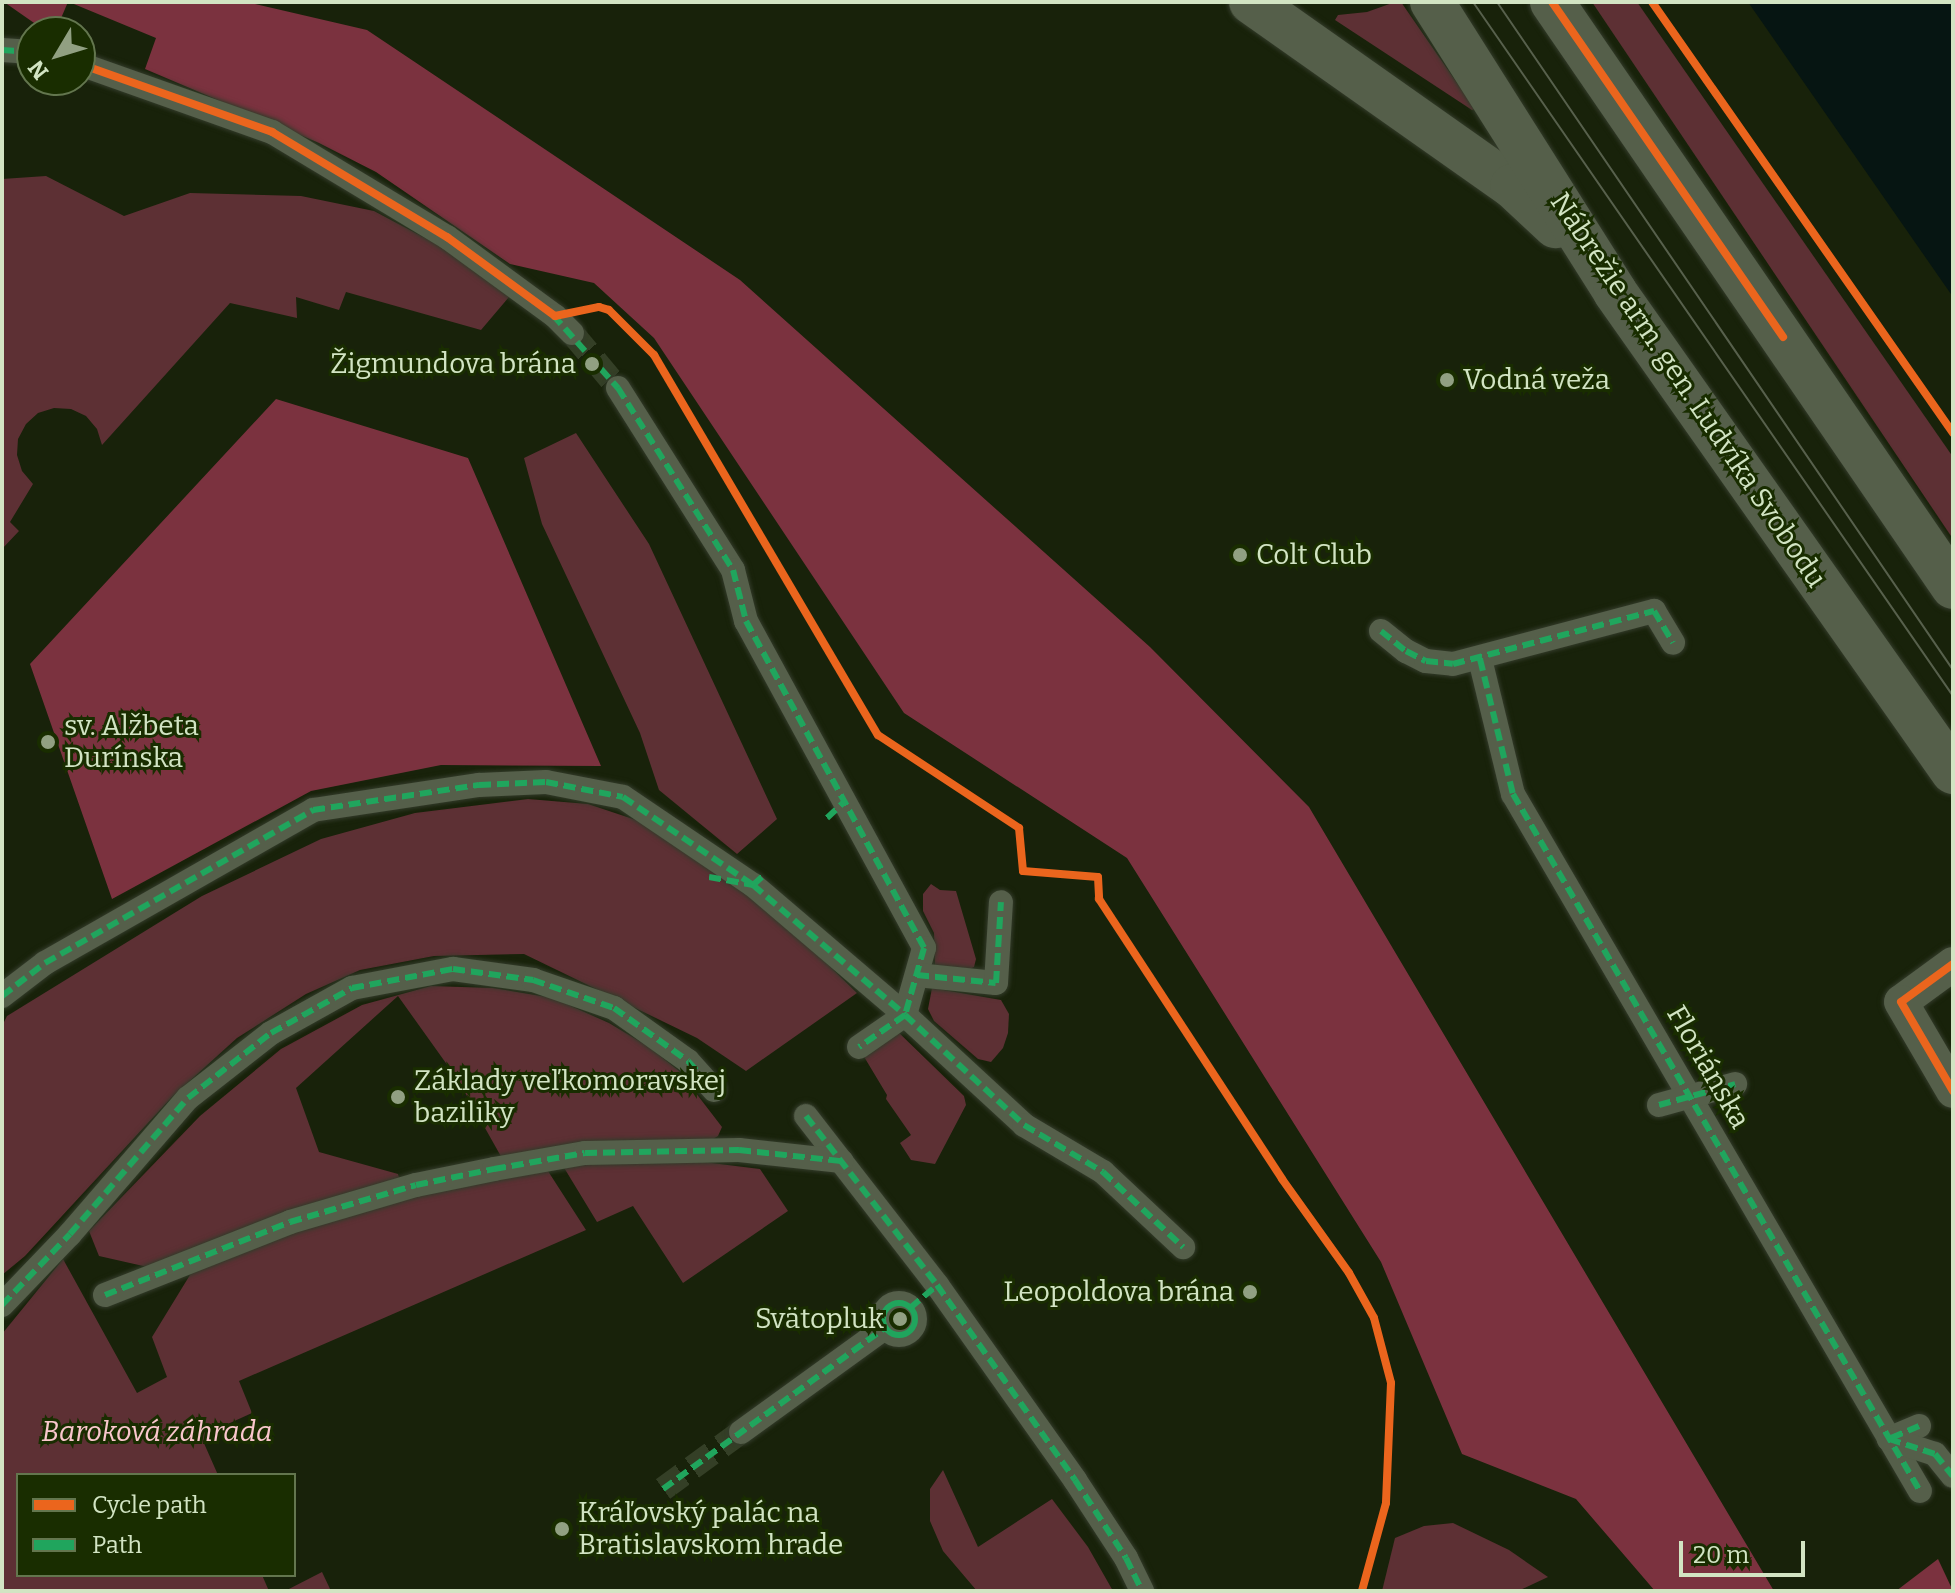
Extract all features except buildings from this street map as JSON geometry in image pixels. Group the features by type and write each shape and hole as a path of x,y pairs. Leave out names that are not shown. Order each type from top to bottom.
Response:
{"main road":[{"path":"1251,2 1512,186 1588,257 1615,292"},
{"name":"Nábrežie arm. gen. Ludvíka Svobodu","path":"1432,2 1615,292 1953,772"},
{"path":"1552,2 1953,587"}],"street":[{"path":"96,70 272,132 447,237 555,316 572,333"},
{"path":"618,388 733,570 746,621 836,810 924,948 905,1015 859,1047"},
{"path":"1381,631 1406,651 1426,661 1453,664 1654,611 1673,643"},
{"name":"Floriánska","path":"1480,659 1513,794 1920,1491"},
{"path":"2,996 45,963 313,810 479,785 546,782 623,797 758,880 1024,1125 1103,1172 1183,1247"},
{"path":"709,877 758,880"},
{"path":"917,975 996,983 1001,902"},
{"path":"1953,964 1901,1002 1953,1091"},
{"path":"2,1305 70,1234 188,1098 271,1033 352,988 453,969 533,980 614,1008 688,1061 714,1090"},
{"path":"1659,1105 1735,1084"},
{"path":"806,1116 937,1285 1075,1480 1126,1558 1142,1591"},
{"path":"105,1295 290,1222 416,1185 494,1169 585,1153 739,1150 841,1161"},
{"path":"741,1432 886,1327 898,1335 908,1332 915,1318 910,1308 937,1285"},
{"path":"1889,1439 1919,1426"},
{"path":"1889,1439 1935,1454 1953,1476"}],"green space":[{"path":"1401,2 1475,109 1472,110 1335,20 1338,15 1367,12"},
{"path":"1592,2 1637,2 1953,457 1953,539"},
{"path":"46,176 124,216 190,193 301,196 374,211 440,246 509,297 481,330 346,292 339,310 296,297 297,318 230,303 102,445 97,429 86,416 71,409 54,408 38,413 26,424 18,439 17,455 22,471 33,484 10,522 19,531 2,549 2,179"},
{"path":"576,433 649,544 777,819 737,854 659,790 640,733 542,524 524,458"},
{"path":"528,799 588,804 642,822 777,915 857,993 746,1071 697,1038 524,954 434,956 360,970 306,994 237,1038 172,1097 25,1256 2,1275 2,1026 7,1016 202,896 321,839 415,813"},
{"path":"931,884 940,890 956,891 976,959 974,967 965,971 935,966 934,933 923,911 923,894"},
{"path":"431,986 493,988 553,998 609,1023 649,1047 679,1071 722,1127 718,1136 708,1142 503,1160 458,1080 398,996 296,1088 319,1152 398,1174 400,1181 152,1268 99,1256 89,1231 200,1116 281,1049 362,1005"},
{"path":"932,988 1001,1000 1009,1014 1008,1033 1003,1048 991,1062 978,1059 934,1021 928,1009"},
{"path":"893,1027 964,1096 966,1105 935,1164 911,1160 900,1143 911,1135 886,1099 887,1095 860,1050"},
{"path":"679,1159 760,1169 788,1211 683,1283 633,1206 597,1222 563,1166"},
{"name":"Baroková záhrada","path":"546,1168 586,1230 239,1381 252,1413 208,1433 203,1441 217,1473 16,1473 16,1577 263,1577 269,1591 2,1591 2,1334 63,1259 137,1393 167,1377 152,1337 193,1270 296,1231 421,1194"},
{"path":"943,1470 978,1547 1052,1499 1088,1547 1113,1591 977,1591 943,1551 930,1521 930,1489"},
{"path":"1453,1523 1509,1550 1548,1577 1518,1591 1382,1591 1395,1538 1424,1526"},
{"path":"322,1572 331,1591 285,1591"}],"shaded area":[{"path":"4,2 68,2 62,16 24,16"},
{"path":"69,2 247,2 367,30 740,280 1150,647 1309,807 1774,1591 1655,1591 1576,1499 1462,1454 1381,1262 1127,858 904,713 654,338 594,283 510,264 376,172 319,143 145,69 156,38"},
{"path":"1748,2 1953,2 1953,297"},
{"path":"276,399 468,458 601,766 441,765 311,791 112,899 30,664"},
{"path":"1938,1559 1953,1591 1896,1591"}],"tunnel":[{"path":"572,333 618,388"},
{"path":"663,1489 741,1432"}],"tram line":[{"path":"1473,2 1953,696"},
{"path":"1497,2 1953,670"}],"marked path":[{"path":"2,50 16,51"},
{"path":"553,315 618,388 733,570 746,621 924,948 905,1015 859,1047"},
{"path":"1381,631 1406,651 1426,661 1453,664 1654,611 1673,643"},
{"path":"1480,659 1513,794 1920,1491"},
{"path":"2,996 45,963 313,810 479,785 546,782 623,797 753,885 905,1015 1024,1125 1103,1172 1183,1247"},
{"path":"827,818 844,802"},
{"path":"709,877 753,885 764,875"},
{"path":"917,975 996,983 1001,902"},
{"path":"2,1305 70,1234 188,1098 271,1033 352,988 453,969 533,980 614,1008 688,1061 714,1090"},
{"path":"1659,1105 1735,1084"},
{"path":"806,1116 937,1285 1075,1480 1126,1558 1142,1591"},
{"path":"105,1295 290,1222 416,1185 494,1169 585,1153 739,1150 841,1161"},
{"path":"910,1308 937,1285"},
{"path":"899,1303 910,1308 915,1319 910,1330 899,1335 888,1330 883,1319 888,1308 899,1303"},
{"path":"663,1489 886,1327"},
{"path":"1919,1426 1889,1439 1935,1454 1953,1476"}],"cycle path":[{"path":"1552,2 1783,337"},
{"path":"1652,2 1953,433"},
{"path":"96,70 272,132 447,237 555,316 599,307 609,310 654,355 878,735 1019,828 1023,871 1098,877 1099,899 1282,1179 1349,1273 1374,1318 1391,1383 1386,1503 1362,1591"},
{"path":"1953,964 1901,1002 1953,1091"}],"place":[{"name":"Žigmundova brána","path":"592,364"},
{"name":"Vodná veža","path":"1447,380"},
{"name":"Colt Club","path":"1240,555"},
{"name":"sv. Alžbeta Durínska","path":"48,742"},
{"name":"Základy veľkomoravskej baziliky","path":"398,1097"},
{"name":"Leopoldova brána","path":"1250,1292"},
{"name":"Svätopluk","path":"900,1319"},
{"name":"Kráľovský palác na Bratislavskom hrade","path":"562,1529"}]}
